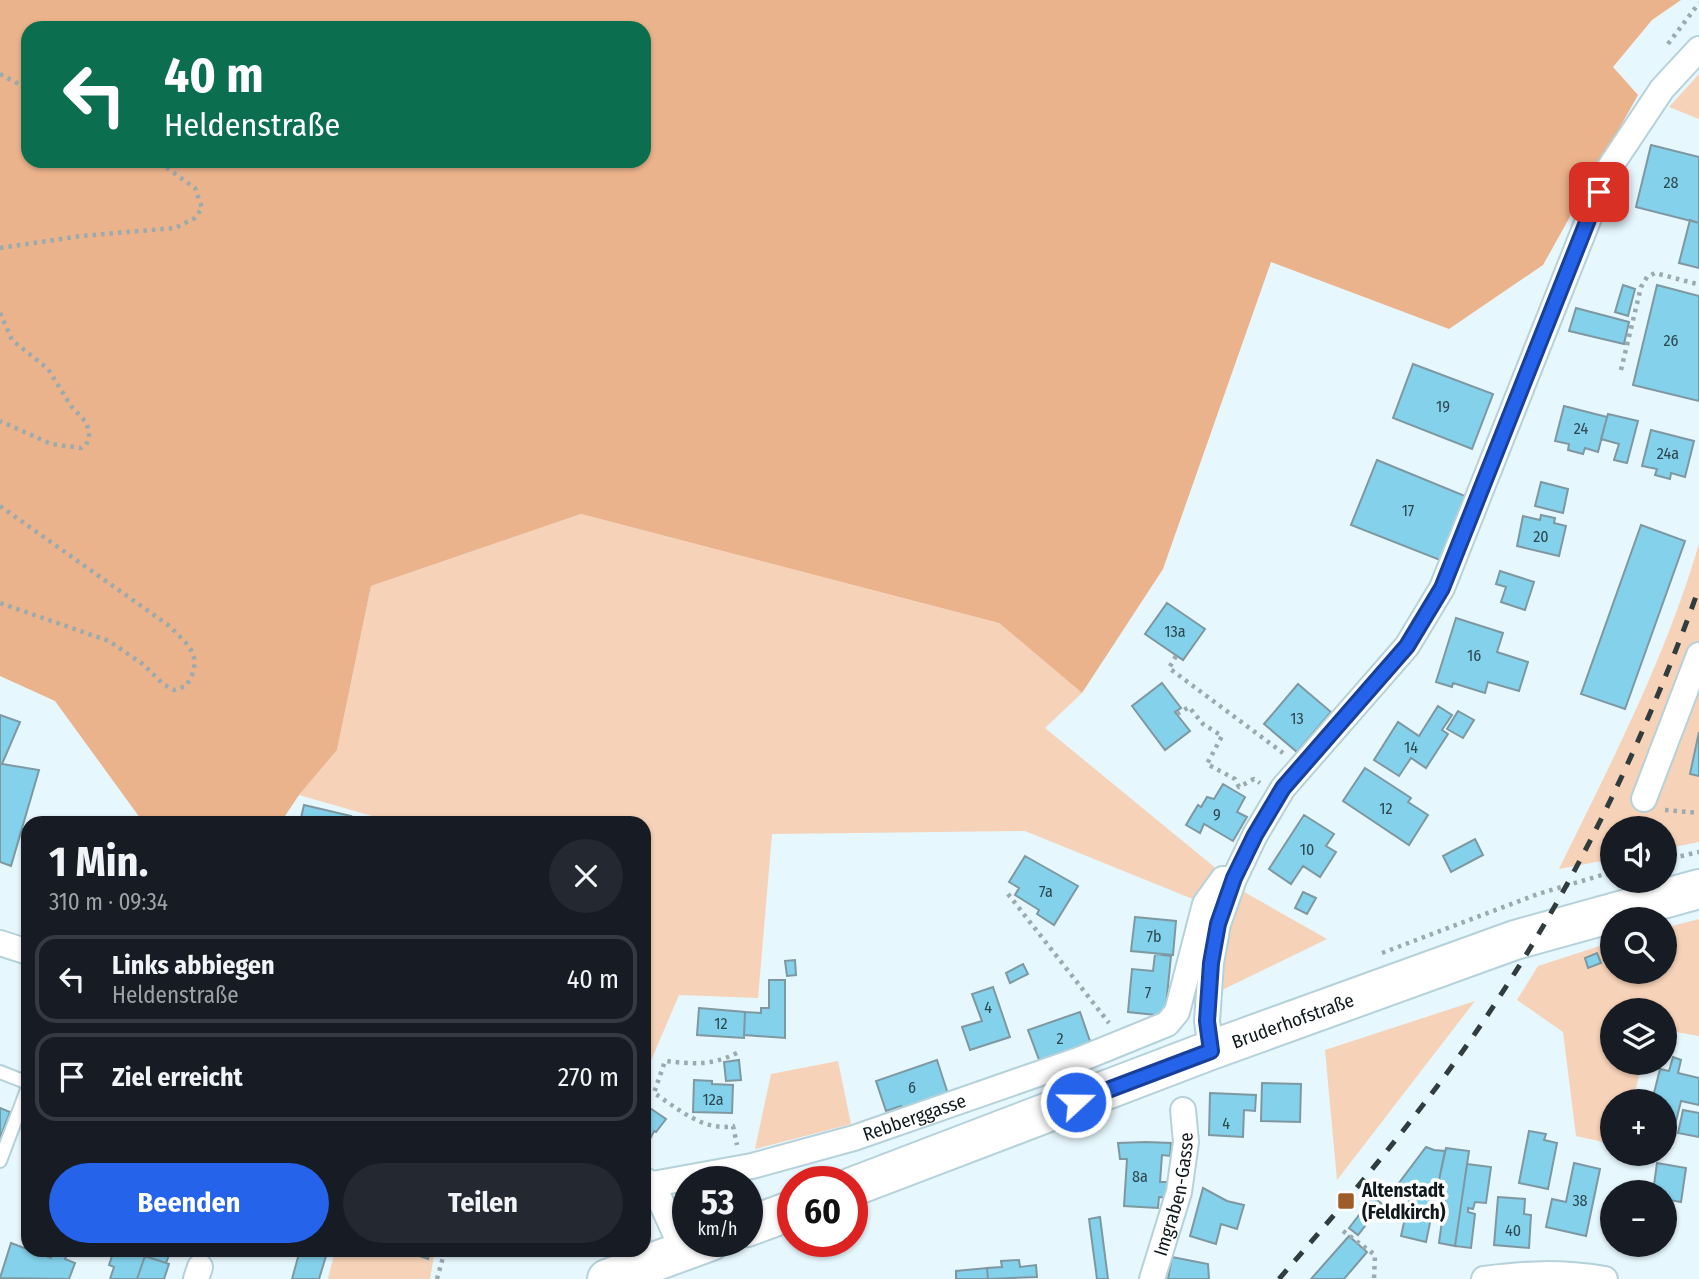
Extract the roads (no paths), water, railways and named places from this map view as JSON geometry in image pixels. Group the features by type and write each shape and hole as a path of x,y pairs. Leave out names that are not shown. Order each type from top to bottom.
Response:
{"main road":[{"name":"Bruderhofstraße","path":"868,1181 1515,940 1699,889"},
{"path":"607,1279 672,1255"}],"street":[{"path":"1211,1051 1207,1021 1211,963 1218,924 1234,878 1278,796 1301,766 1407,646 1442,588 1608,170 1662,89 1699,49"},
{"path":"1644,799 1699,656"},
{"name":"Rebberggasse","path":"651,1182 752,1166 854,1138 1081,1059 1167,1024 1177,1012 1206,904 1223,879 1234,878"},
{"path":"0,943 21,950"},
{"name":"Imgraben-Gasse","path":"1152,1279 1179,1192 1186,1142 1183,1110"},
{"name":"Rebberggasse","path":"651,1185 672,1213"},
{"path":"1484,1279 1533,1273 1605,1279"}],"lane":[{"path":"0,1072 21,1082"},
{"path":"0,1161 21,1104"}],"railway":[{"path":"1279,1279 1422,1106 1475,1033 1530,948 1612,798 1658,694 1699,588"}],"place":[{"name":"Altenstadt (Feldkirch)","path":"1346,1201"}]}
